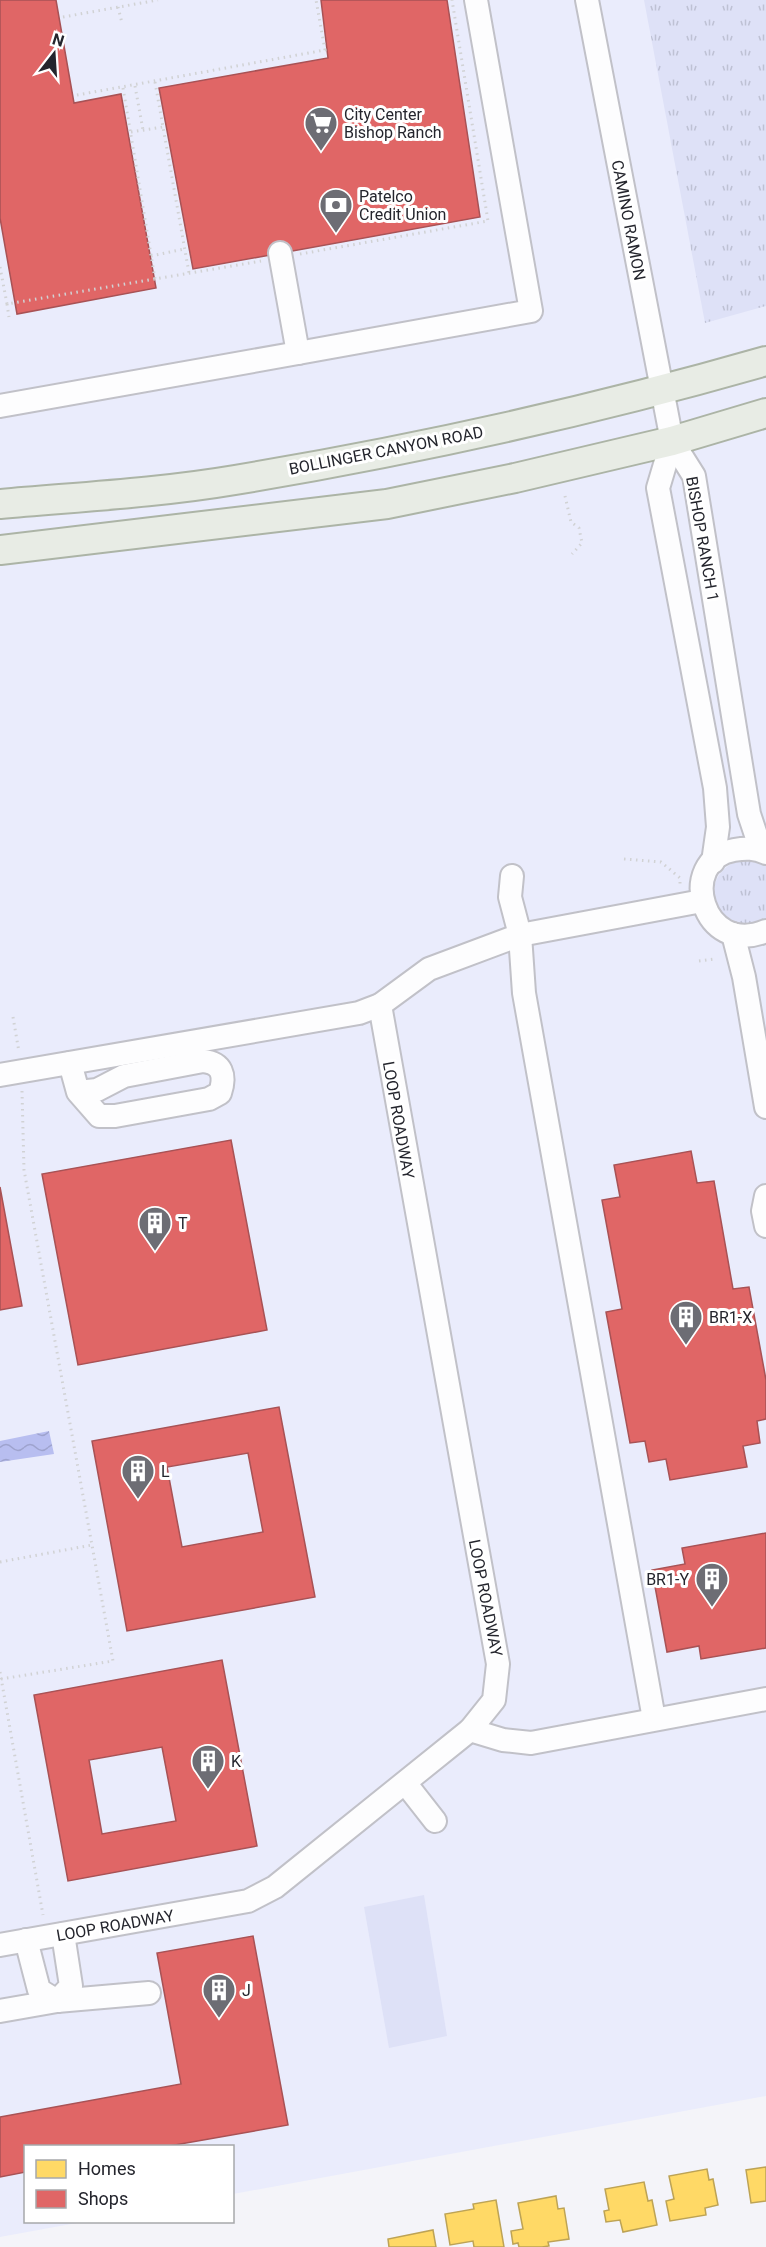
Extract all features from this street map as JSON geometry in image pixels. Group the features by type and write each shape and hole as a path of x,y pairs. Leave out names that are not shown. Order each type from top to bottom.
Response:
{"main road":[{"name":"BOLLINGER CANYON ROAD","path":"0,504 233,480 456,438 662,390 766,361"},
{"path":"0,550 387,504 515,478 672,441 766,413"}],"street":[{"path":"0,406 531,311 476,0"},
{"name":"CAMINO RAMON","path":"587,0 672,441"},
{"path":"280,255 298,353"},
{"name":"BISHOP RANCH 1","path":"672,441 694,476 749,814 763,852"},
{"name":"BISHOP RANCH 1","path":"672,441 658,488 716,788 718,827 713,862 702,881 702,901"},
{"path":"713,862 730,850 746,848 763,852"},
{"path":"512,876 510,897 520,935 524,993 654,1719"},
{"path":"0,1075 359,1013 380,1005 429,969 520,935 702,901 710,918 733,934 746,936 766,931"},
{"path":"733,934 744,977 766,1107"},
{"name":"LOOP ROADWAY","path":"0,1945 248,1901 274,1887 406,1784 470,1730 494,1700 498,1664 380,1005"},
{"path":"70,1063 78,1092 99,1116 115,1116 209,1100 220,1093 223,1075 220,1067 212,1062 203,1061 124,1076 97,1090 78,1092"},
{"path":"766,1196 763,1211 766,1226"},
{"path":"470,1730 503,1740 531,1743 766,1699"},
{"path":"406,1784 435,1821"},
{"path":"57,2001 71,1986 63,1934"},
{"path":"26,1940 39,1990 57,2001"},
{"path":"0,2011 57,2001 149,1993"}],"path":[{"path":"120,0 122,23"},
{"path":"126,0 127,5"},
{"path":"63,17 158,0"},
{"path":"77,95 325,50 316,0"},
{"path":"6,304 488,221 452,0"},
{"path":"155,82 189,273"},
{"path":"135,86 143,130"},
{"path":"123,88 155,279"},
{"path":"131,132 163,127"},
{"path":"151,256 184,249"},
{"path":"0,267 9,317"},
{"path":"565,496 571,522 579,528 582,543 572,554"},
{"path":"624,859 661,862 680,878 681,889"},
{"path":"699,961 714,959"},
{"path":"13,1017 19,1054"},
{"path":"1,1679 113,1661 24,1170 22,1083"},
{"path":"0,1562 92,1545"},
{"path":"0,1672 43,1915"}],"shaded area":[{"path":"0,0 766,0 766,2096 234,2194 234,2145 24,2145 24,2223 77,2223 0,2237"}],"green space":[{"path":"644,0 766,0 766,306 705,323"},
{"path":"745,859 766,865 766,920 749,925 734,922 723,915 716,903 714,890 718,877 728,866"},
{"path":"424,1895 447,2036 389,2048 364,1907"}],"water":[{"path":"49,1431 54,1454 0,1462 0,1441"}],"building: Homes":[{"path":"766,2167 766,2201 751,2203 746,2170"},
{"path":"707,2169 709,2180 713,2179 718,2205 705,2208 706,2215 670,2221 666,2201 674,2199 669,2176"},
{"path":"644,2182 648,2201 652,2200 657,2225 623,2232 620,2220 606,2222 604,2211 609,2210 605,2189"},
{"path":"556,2196 558,2209 564,2208 569,2239 548,2242 549,2246 542,2247 519,2247 518,2243 513,2244 511,2231 523,2229 518,2203"},
{"path":"496,2200 504,2247 474,2247 473,2241 450,2245 445,2214 474,2209 473,2204"},
{"path":"433,2230 436,2247 389,2247 388,2239"}],"building: Shops":[{"path":"0,0 56,0 74,103 121,94 156,288 17,314 0,218"},
{"name":"City Center Bishop Ranch","path":"321,0 447,0 480,217 193,269 159,88 328,58"},
{"name":"T","path":"231,1140 267,1330 78,1365 42,1174"},
{"name":"BR1-X","path":"691,1151 697,1183 714,1181 733,1289 749,1287 766,1380 766,1419 757,1421 760,1443 743,1446 747,1467 670,1480 666,1459 649,1462 645,1441 630,1443 606,1312 622,1309 602,1200 620,1197 614,1165"},
{"path":"0,1187 22,1306 0,1310"},
{"name":"L","path":"279,1407 315,1597 127,1631 92,1441","holes":["248,1453 263,1532 182,1547 167,1467"]},
{"name":"BR1-Y","path":"766,1533 766,1648 701,1659 699,1646 667,1652 652,1570 685,1564 682,1548"},
{"name":"K","path":"222,1660 257,1846 68,1881 34,1695","holes":["162,1747 176,1821 102,1834 89,1760"]},
{"name":"J","path":"253,1936 288,2125 175,2145 24,2145 24,2172 0,2177 0,2117 181,2084 157,1953"}],"place":[{"name":"City Center Bishop Ranch","path":"321,152"},
{"name":"Patelco Credit Union","path":"336,234"},
{"name":"T","path":"155,1252"},
{"name":"BR1-X","path":"686,1346"},
{"name":"L","path":"138,1500"},
{"name":"BR1-Y","path":"712,1608"},
{"name":"K","path":"208,1790"},
{"name":"J","path":"219,2019"}]}
